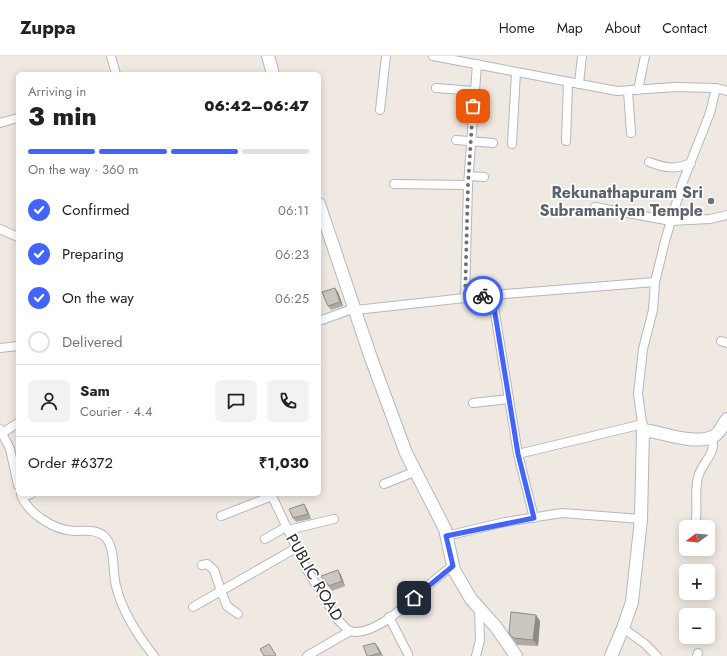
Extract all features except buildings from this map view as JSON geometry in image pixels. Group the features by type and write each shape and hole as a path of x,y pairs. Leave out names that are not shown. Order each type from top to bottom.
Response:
{"main road":[{"path":"268,56 272,72"},
{"path":"321,210 370,358 414,472 444,529 453,566 461,583 479,610 496,627 516,656"},
{"path":"610,656 623,628 632,602 640,519 643,427 685,439 711,437 718,433 727,419"}],"street":[{"path":"111,56 115,72"},
{"path":"380,110 386,56"},
{"path":"433,56 617,91 690,86 716,88 727,91"},
{"path":"579,84 582,56"},
{"path":"638,90 645,56"},
{"path":"465,298 468,185 477,64"},
{"path":"512,144 516,72"},
{"path":"566,141 568,82"},
{"path":"436,88 474,91"},
{"path":"518,454 643,427 638,394 643,349 653,310 655,282 671,221 710,112 716,88"},
{"path":"628,91 631,133"},
{"path":"0,123 16,119"},
{"path":"456,140 472,140 493,143"},
{"path":"649,162 662,167 674,169 691,163"},
{"path":"469,176 484,176"},
{"path":"394,184 468,185"},
{"path":"595,207 671,221 710,220 727,215"},
{"path":"0,229 16,236"},
{"path":"321,320 355,309 492,295 655,282"},
{"path":"492,295 518,454 534,518"},
{"path":"0,348 16,346"},
{"path":"473,403 509,399"},
{"path":"16,424 1,431 13,460 16,475"},
{"path":"695,520 698,478 713,450 714,444 711,437"},
{"path":"384,484 414,472"},
{"path":"21,496 37,514 59,528 96,532 106,538 110,549 116,588 121,601 136,630 154,656"},
{"path":"221,516 270,496"},
{"name":"PUBLIC ROAD","path":"272,496 296,548 338,620 350,631 364,631 389,617 453,566"},
{"path":"446,536 534,518 574,513 640,519"},
{"path":"266,536 286,527 334,519"},
{"path":"193,607 296,548"},
{"path":"202,565 207,564 212,567 226,604 238,614"},
{"path":"476,656 480,640 479,610"},
{"path":"389,617 408,654"},
{"path":"623,628 645,644 657,656"},
{"path":"307,656 350,631"}],"way so far":[{"path":"473,106 468,185 465,298 483,296"}],"place":[{"name":"Rekunathapuram Sri Subramaniyan Temple","path":"711,201"}],"route":[{"path":"414,598 453,566 446,536 505,522 534,518 518,454 499,329 492,295 483,296"}]}
